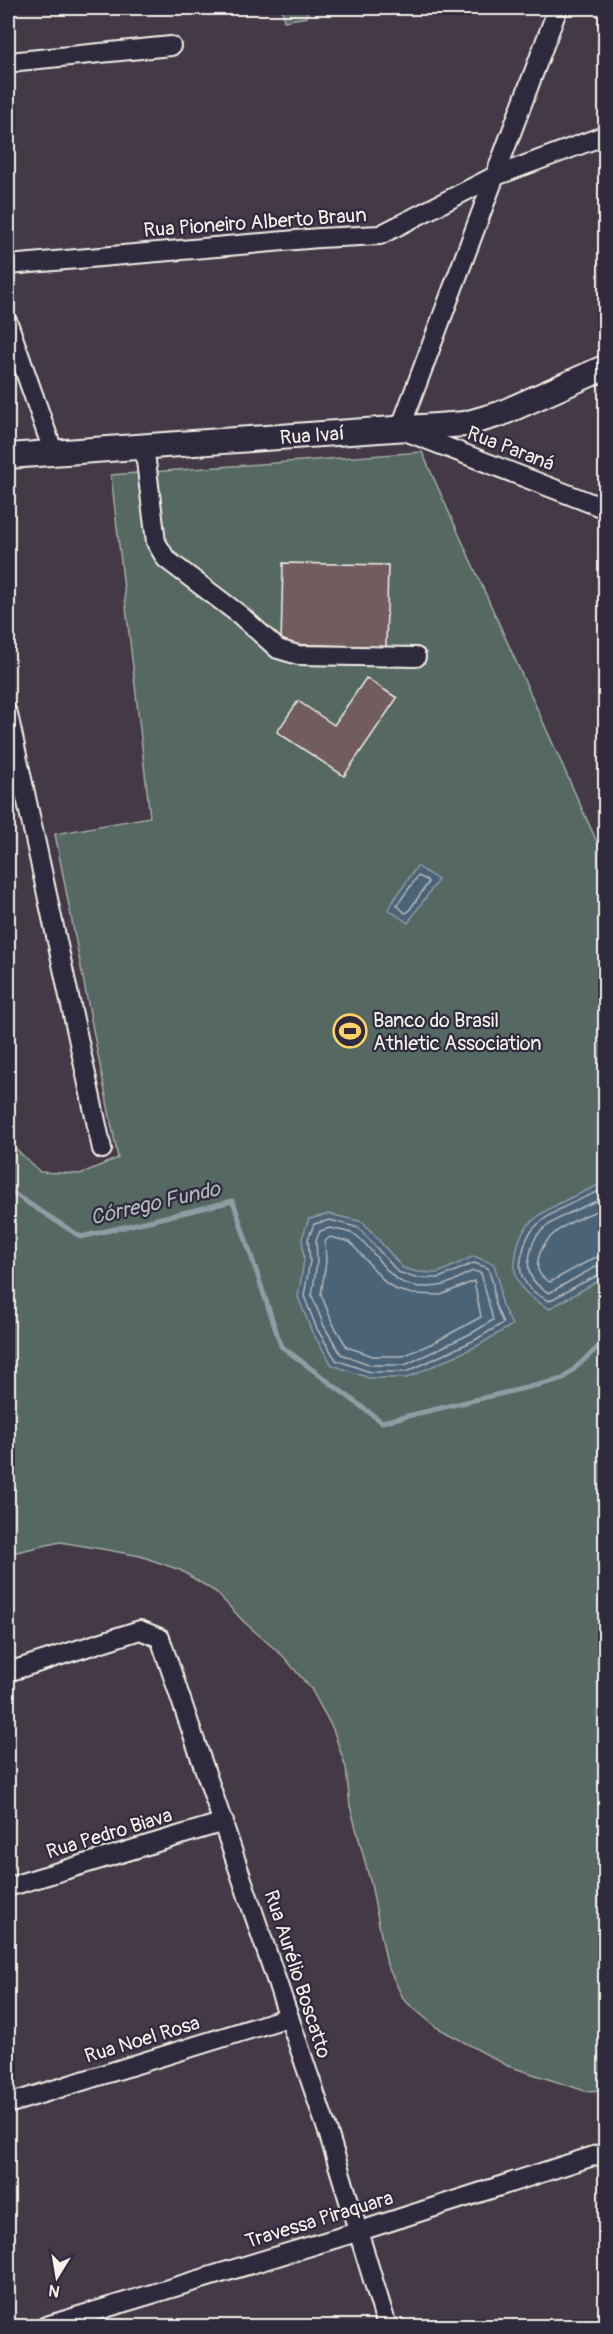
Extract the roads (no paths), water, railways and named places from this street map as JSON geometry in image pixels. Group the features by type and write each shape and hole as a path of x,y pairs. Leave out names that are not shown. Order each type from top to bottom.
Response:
{"main road":[{"name":"Rua Ivaí","path":"8,456 53,451 465,424 500,414 606,367"}],"street":[{"path":"400,429 558,8"},
{"path":"8,64 171,46"},
{"name":"Rua Pioneiro Alberto Braun","path":"8,265 308,238 380,235 493,177 606,135"},
{"path":"8,323 53,451"},
{"name":"Rua Paraná","path":"400,429 606,509"},
{"path":"144,445 156,542 166,559 240,615 278,650 298,655 416,657"},
{"path":"8,714 102,1149"},
{"name":"Rua Aurélio Boscatto","path":"8,1672 140,1630 160,1638 327,2132 387,2326"},
{"name":"Rua Pedro Biava","path":"8,1887 224,1822"},
{"name":"Rua Noel Rosa","path":"8,2104 289,2017"},
{"name":"Travessa Piraquara","path":"46,2326 357,2232 606,2152"}],"water":[{"path":"417,866 438,880 408,923 388,909"},
{"path":"605,1182 605,1277 549,1309 533,1299 522,1288 515,1274 520,1238 532,1221 541,1214"},
{"path":"329,1214 363,1222 403,1268 417,1272 438,1273 474,1256 494,1264 501,1303 512,1325 479,1345 407,1378 369,1378 332,1365 312,1332 298,1297 304,1260 302,1238 309,1219"}],"waterway":[{"name":"Córrego Fundo","path":"8,1190 81,1237 233,1201 281,1346 382,1422 563,1379 606,1340"}],"place":[{"name":"Banco do Brasil Athletic Association","path":"350,1031"}]}
